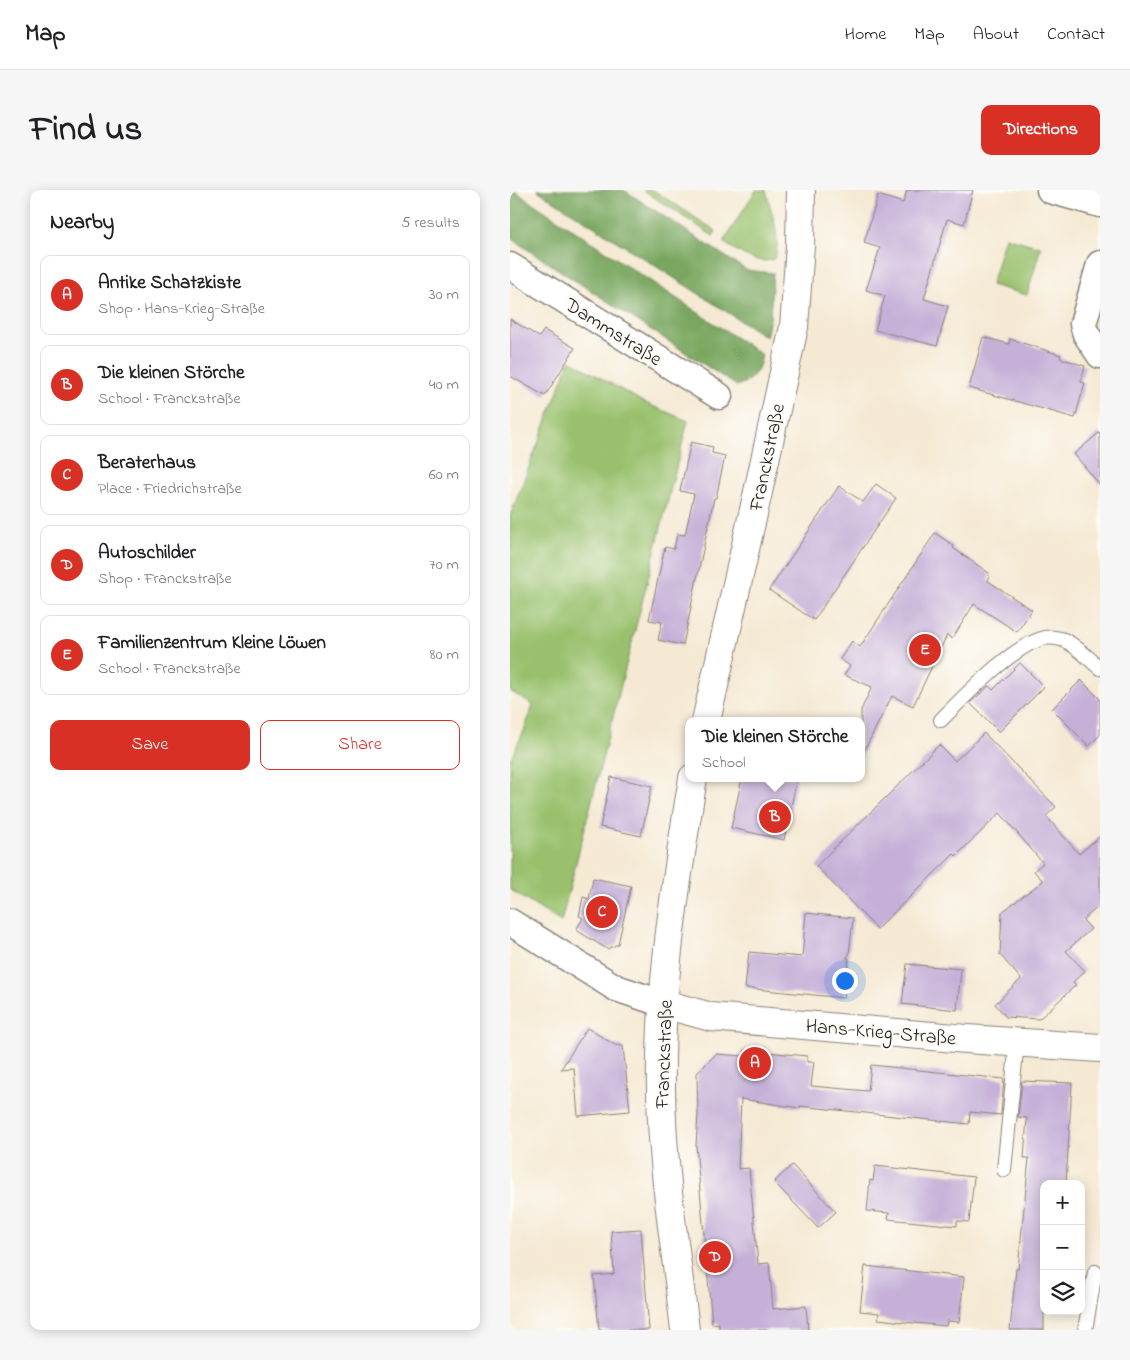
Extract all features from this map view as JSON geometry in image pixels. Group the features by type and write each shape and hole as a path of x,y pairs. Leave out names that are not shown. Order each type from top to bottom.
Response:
{"street":[{"name":"Franckstraße","path":"707,717 794,327 800,246 801,190"},
{"path":"1050,190 1100,204"},
{"path":"1100,264 1083,324 1086,334 1100,355"},
{"name":"Dammstraße","path":"510,266 719,396"},
{"name":"Franckstraße","path":"685,1330 663,1143 661,1089 664,1004 678,870 692,782"},
{"path":"510,922 616,988 664,1004"},
{"name":"Hans-Krieg-Straße","path":"664,1004 711,1017 1100,1048"}],"lane":[{"path":"941,720 999,665 1026,646 1046,637 1063,640 1100,668"},
{"path":"1004,1170 1017,1042"},
{"path":"1085,1330 1095,1272"}],"green space":[{"path":"510,190 513,190 762,355 759,366 751,378 737,386 510,238"},
{"path":"537,190 624,190 746,270 773,273 770,318 766,337"},
{"path":"643,190 653,190 716,231 713,236"},
{"path":"756,190 766,190 773,215 777,243 774,259 768,261 754,259 723,242"},
{"path":"1005,237 1041,247 1027,295 991,285"},
{"path":"570,360 643,402 688,421 561,922 510,890 510,760 524,731 533,705 510,691 510,516"}],"building":[{"path":"907,190 973,190 964,224 947,219 924,299 948,306 937,346 875,330 885,296 866,290 880,248 864,243 878,195 903,203"},
{"path":"510,319 539,337 544,330 575,348 545,396 510,376"},
{"path":"983,337 1009,344 1010,339 1061,355 1060,358 1085,366 1081,382 1085,383 1075,418 969,388"},
{"path":"1100,432 1100,485 1074,454"},
{"path":"691,442 713,447 712,453 725,456 716,498 714,498 683,645 658,640 662,622 649,620 665,547 674,549 677,534 685,535 694,494 680,491"},
{"path":"876,484 896,498 814,620 769,590 839,486 863,502"},
{"path":"935,533 989,573 988,581 1032,610 1017,632 974,604 952,639 947,635 913,706 892,696 865,749 865,717 861,717 861,710 872,687 844,675 850,666 840,659 852,641 860,647"},
{"path":"1020,663 1044,687 999,732 970,703 989,686 993,690"},
{"path":"1081,680 1100,699 1100,735 1089,746 1052,709"},
{"path":"984,733 1056,807 1046,816 1079,854 1100,836 1100,905 1083,920 1091,929 1066,951 1085,971 1073,982 1076,985 1039,1019 1006,1017 995,1004 1021,979 1000,955 1002,912 1043,881 1034,871 1043,863 1000,813 956,856 954,854 877,929 816,866 939,745 955,761"},
{"path":"611,777 652,786 641,836 600,827"},
{"path":"741,782 796,782 784,840 731,828"},
{"path":"593,878 631,886 618,944 607,949 576,930 583,918 579,916 583,897 589,899"},
{"path":"806,913 853,918 849,955 846,958 849,958 844,998 745,988 749,952 802,957"},
{"path":"907,964 961,969 957,1010 902,1004"},
{"path":"587,1028 615,1045 623,1046 630,1111 578,1116 574,1068 561,1069"},
{"path":"745,1050 807,1056 807,1062 814,1062 811,1086 868,1091 871,1065 1004,1079 1001,1115 970,1112 969,1124 800,1106 800,1108 741,1099 738,1169 749,1168 758,1264 769,1263 773,1309 806,1306 808,1330 719,1330 719,1323 712,1324 696,1146 698,1114 697,1073 716,1054 743,1056"},
{"path":"1022,1081 1072,1083 1066,1180 1040,1180 1040,1315 1044,1315 1044,1330 1010,1330 1029,1158 1024,1158 1027,1118 1018,1117"},
{"path":"792,1165 836,1212 818,1228 774,1182"},
{"path":"875,1166 974,1177 969,1222 957,1221 957,1226 888,1219 889,1213 867,1211 870,1180 873,1181"},
{"path":"641,1229 649,1330 599,1330 594,1276 614,1274 611,1231"},
{"path":"865,1266 964,1277 959,1322 947,1321 946,1326 903,1322 878,1319 879,1313 860,1311"}],"place":[{"name":"Familienzentrum Kleine Löwen","path":"925,650"},
{"name":"Die kleinen Störche","path":"775,817"},
{"name":"Beraterhaus","path":"602,912"},
{"name":"Antike Schatzkiste","path":"755,1063"},
{"name":"Autoschilder","path":"715,1257"}]}
